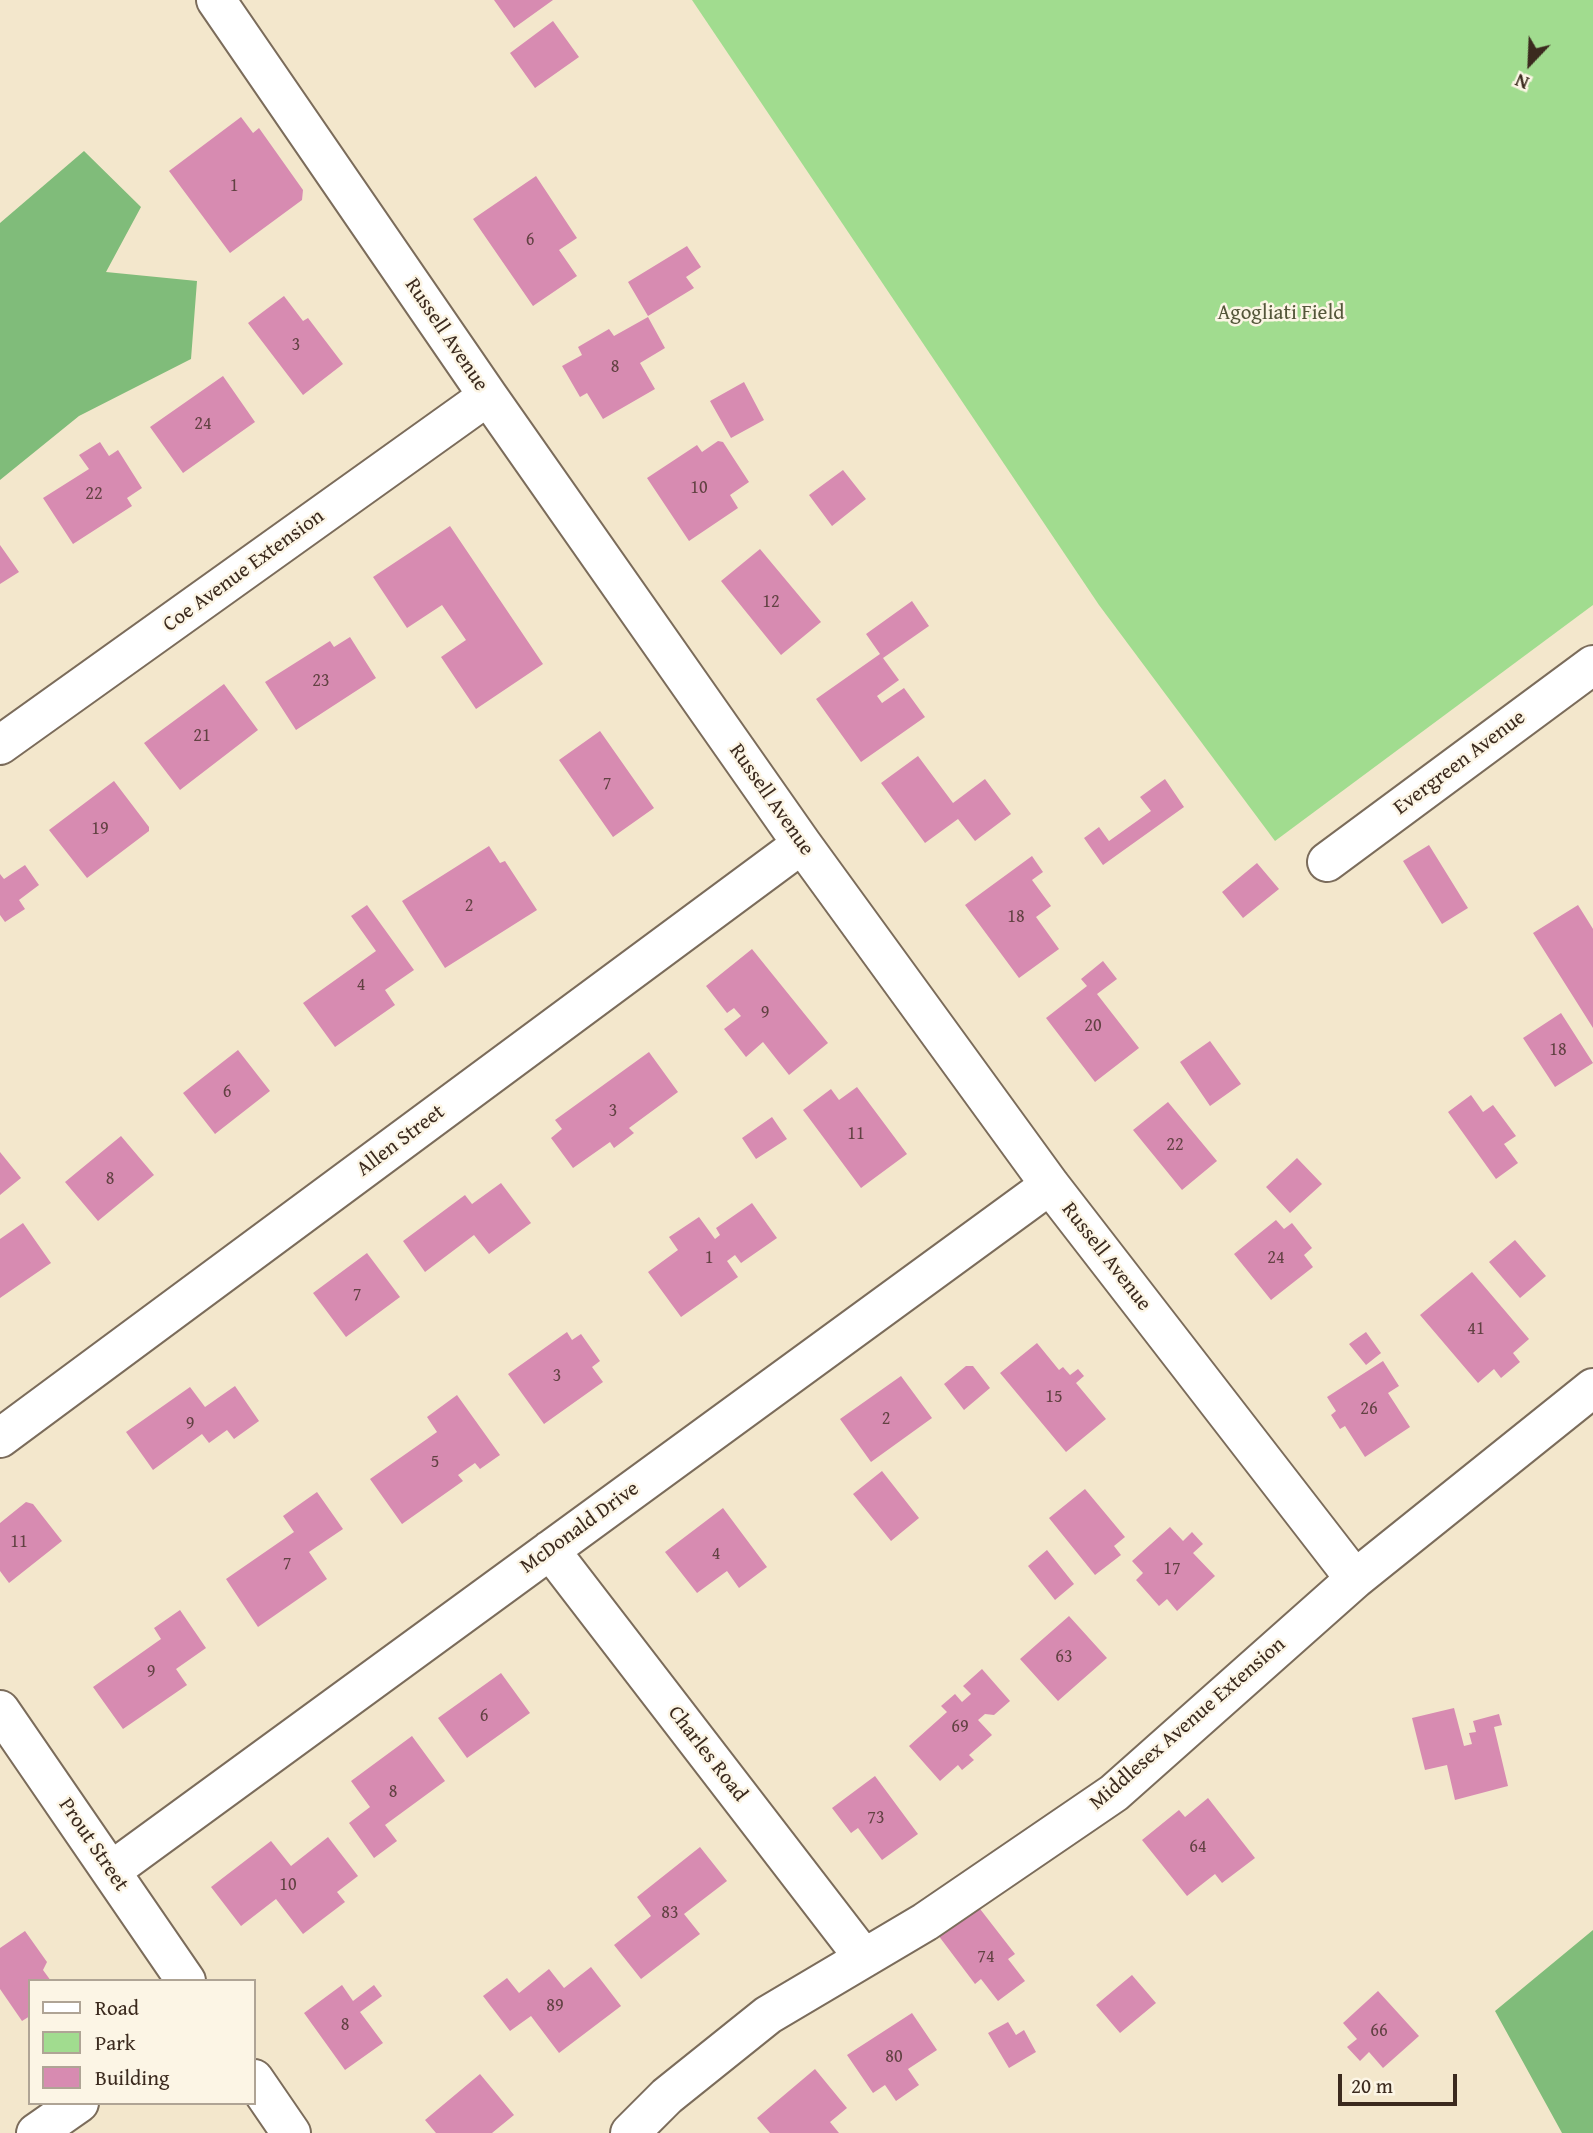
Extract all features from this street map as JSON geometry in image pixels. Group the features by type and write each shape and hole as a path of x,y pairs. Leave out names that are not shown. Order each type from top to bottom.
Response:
{"street":[{"name":"Russell Avenue","path":"216,0 488,396 802,844 1050,1185 1355,1579"},
{"name":"Coe Avenue Extension","path":"0,745 488,396"},
{"name":"Evergreen Avenue","path":"1326,862 1593,665"},
{"name":"Allen Street","path":"0,1438 802,844"},
{"name":"McDonald Drive","path":"111,1871 1050,1185"},
{"name":"Middlesex Avenue Extension","path":"638,2130 667,2096 768,2014 925,1922 1114,1793 1355,1579 1593,1388"},
{"name":"Charles Road","path":"550,1550 864,1958"},
{"name":"Prout Street","path":"0,1710 185,1979"},
{"path":"256,2082 291,2133"},
{"path":"36,2133 76,2105"}],"green space":[{"name":"Agogliati Field","path":"692,0 1593,0 1593,605 1275,841 1099,605"},
{"path":"84,151 141,207 106,272 197,281 191,359 79,416 0,480 0,223"},
{"path":"1593,1930 1593,2133 1562,2133 1495,2011"}],"building":[{"path":"494,0 553,0 514,28"},
{"path":"553,21 579,57 535,88 510,53"},
{"path":"241,117 253,133 259,128 303,190 302,200 230,253 169,171"},
{"path":"536,176 577,238 559,250 577,276 533,306 473,219"},
{"path":"687,246 701,267 686,277 694,288 648,316 628,282"},
{"path":"284,296 303,321 308,318 343,364 303,395 248,323"},
{"path":"648,317 665,348 640,363 655,389 603,419 587,393 580,397 562,366 582,355 578,347 609,329 614,336"},
{"path":"223,376 255,422 183,473 150,427"},
{"path":"744,382 764,420 731,438 710,401"},
{"path":"718,441 723,442 749,482 730,495 738,508 689,541 647,478 697,445 702,452"},
{"path":"100,442 109,456 118,450 142,488 127,498 132,506 73,544 43,498 89,469 79,455"},
{"path":"843,470 866,499 832,526 809,495"},
{"path":"450,526 543,664 476,709 441,657 466,640 442,605 407,628 373,577"},
{"path":"0,545 19,572 0,584"},
{"path":"760,549 821,622 781,655 721,581"},
{"path":"912,601 929,626 883,658 899,680 877,696 882,703 904,688 925,717 861,762 816,699 880,654 866,634"},
{"path":"350,637 376,678 296,730 265,682 330,641 334,647"},
{"path":"224,684 258,730 180,790 144,743"},
{"path":"600,731 654,808 613,837 559,760"},
{"path":"918,756 953,803 985,779 1011,814 975,841 958,819 925,843 881,783"},
{"path":"1165,779 1184,807 1103,865 1084,838 1099,827 1109,841 1151,811 1140,797"},
{"path":"114,781 149,827 149,831 87,878 49,830"},
{"path":"1429,845 1468,908 1442,924 1403,861"},
{"path":"489,846 500,863 505,861 537,910 445,968 402,901"},
{"path":"1032,856 1043,872 1032,880 1051,906 1036,917 1059,949 1019,978 965,905"},
{"path":"1257,863 1279,889 1243,918 1222,892"},
{"path":"25,865 39,885 19,900 25,909 5,922 0,915 0,874 4,879"},
{"path":"367,905 414,970 385,990 395,1005 335,1047 303,1003 376,951 351,916"},
{"path":"1578,905 1593,929 1593,1028 1533,933"},
{"path":"752,949 828,1043 789,1075 763,1042 746,1057 724,1029 741,1016 734,1008 727,1013 706,986"},
{"path":"1103,961 1117,979 1097,994 1139,1048 1095,1082 1046,1018 1087,986 1081,979"},
{"path":"1561,1013 1593,1063 1555,1087 1523,1038"},
{"path":"1210,1041 1241,1084 1210,1106 1180,1062"},
{"path":"238,1050 270,1091 215,1134 183,1093"},
{"path":"649,1052 678,1092 629,1128 634,1133 614,1148 610,1142 573,1168 551,1138 562,1129 555,1120"},
{"path":"857,1087 907,1154 861,1188 803,1110 831,1089 839,1100"},
{"path":"1471,1095 1483,1112 1493,1105 1516,1136 1504,1144 1518,1163 1496,1179 1448,1112"},
{"path":"1168,1102 1217,1161 1182,1190 1133,1130"},
{"path":"772,1117 787,1139 756,1159 742,1138"},
{"path":"121,1136 154,1175 98,1221 65,1182"},
{"path":"0,1152 21,1178 0,1195"},
{"path":"1297,1158 1322,1184 1290,1213 1266,1187"},
{"path":"501,1183 531,1223 489,1254 474,1235 425,1272 403,1241 465,1195 472,1204"},
{"path":"752,1203 777,1238 741,1263 735,1255 727,1261 738,1277 681,1317 648,1272 678,1250 669,1237 699,1217 715,1239 720,1235 716,1228"},
{"path":"1276,1220 1284,1229 1292,1223 1312,1248 1304,1255 1313,1267 1271,1300 1234,1254"},
{"path":"23,1223 51,1263 0,1298 0,1239"},
{"path":"1515,1240 1546,1276 1520,1298 1489,1262"},
{"path":"367,1253 400,1297 346,1337 313,1293"},
{"path":"1472,1272 1529,1339 1513,1353 1520,1362 1501,1378 1494,1369 1478,1383 1420,1315"},
{"path":"567,1332 572,1340 581,1334 600,1361 592,1367 603,1382 544,1424 508,1374"},
{"path":"1366,1332 1381,1353 1366,1365 1349,1344"},
{"path":"1037,1343 1059,1370 1063,1367 1070,1375 1078,1369 1084,1376 1076,1383 1106,1419 1066,1452 1000,1373"},
{"path":"1383,1361 1399,1386 1388,1393 1410,1427 1365,1457 1345,1426 1340,1429 1331,1415 1336,1411 1327,1397"},
{"path":"966,1366 973,1366 990,1388 964,1410 944,1384"},
{"path":"901,1376 932,1418 871,1462 840,1419"},
{"path":"235,1386 259,1421 234,1439 227,1430 209,1443 202,1434 153,1470 126,1432 190,1387 205,1407"},
{"path":"457,1395 500,1455 480,1469 475,1463 458,1475 463,1481 402,1524 370,1479 437,1432 427,1417"},
{"path":"882,1471 919,1518 891,1541 853,1494"},
{"path":"1085,1489 1125,1537 1114,1546 1121,1555 1095,1575 1049,1518"},
{"path":"317,1492 343,1529 309,1552 327,1579 258,1627 226,1579 294,1532 283,1516"},
{"path":"26,1502 33,1504 62,1541 9,1583 0,1571 0,1523"},
{"path":"723,1508 767,1567 739,1588 727,1571 697,1593 665,1552"},
{"path":"1170,1527 1183,1541 1192,1532 1203,1544 1193,1553 1215,1576 1177,1611 1167,1599 1159,1606 1136,1580 1143,1573 1132,1561"},
{"path":"1047,1550 1074,1584 1055,1600 1028,1566"},
{"path":"180,1610 206,1648 176,1669 187,1685 123,1729 93,1687 161,1639 154,1628"},
{"path":"1069,1616 1107,1658 1058,1701 1020,1659"},
{"path":"982,1669 1010,1701 994,1715 985,1714 978,1720 992,1735 969,1755 974,1760 962,1770 958,1765 940,1781 909,1746 947,1712 941,1706 955,1694 962,1702 971,1694 963,1686"},
{"path":"501,1673 530,1713 467,1758 438,1718"},
{"path":"1454,1708 1464,1746 1472,1744 1469,1733 1476,1732 1473,1721 1499,1714 1502,1725 1494,1727 1508,1786 1455,1800 1447,1765 1425,1770 1412,1718"},
{"path":"412,1736 445,1781 385,1825 397,1841 374,1858 349,1823 370,1807 351,1781"},
{"path":"875,1776 918,1834 882,1860 858,1828 851,1833 832,1808"},
{"path":"1208,1798 1255,1858 1222,1883 1215,1874 1187,1896 1142,1840 1179,1810 1185,1817"},
{"path":"328,1837 358,1876 337,1892 345,1902 303,1934 276,1899 241,1926 211,1887 271,1841 291,1866"},
{"path":"700,1847 727,1881 684,1914 700,1934 641,1979 614,1945 651,1916 637,1897"},
{"path":"977,1905 1015,1954 1008,1959 1025,1981 998,2001 981,1979 975,1984 938,1935"},
{"path":"25,1931 47,1962 43,1970 50,1979 28,1979 28,2017 22,2021 0,1989 0,1948"},
{"path":"591,1967 621,2006 559,2053 531,2016 510,2031 483,1996 507,1978 519,1993 549,1969 564,1988"},
{"path":"1132,1975 1156,2003 1120,2033 1096,2005"},
{"path":"342,1985 353,2001 374,1985 382,1996 360,2012 383,2043 345,2070 304,2013"},
{"path":"1378,1991 1419,2036 1383,2068 1369,2052 1360,2061 1347,2047 1357,2039 1343,2023"},
{"path":"912,2013 937,2050 908,2069 919,2085 896,2101 885,2085 873,2093 847,2055"},
{"path":"1008,2022 1016,2035 1024,2030 1036,2052 1009,2068 988,2033"},
{"path":"815,2069 847,2108 830,2122 839,2133 770,2133 757,2118"},
{"path":"480,2074 514,2115 492,2133 436,2133 425,2120"}]}
